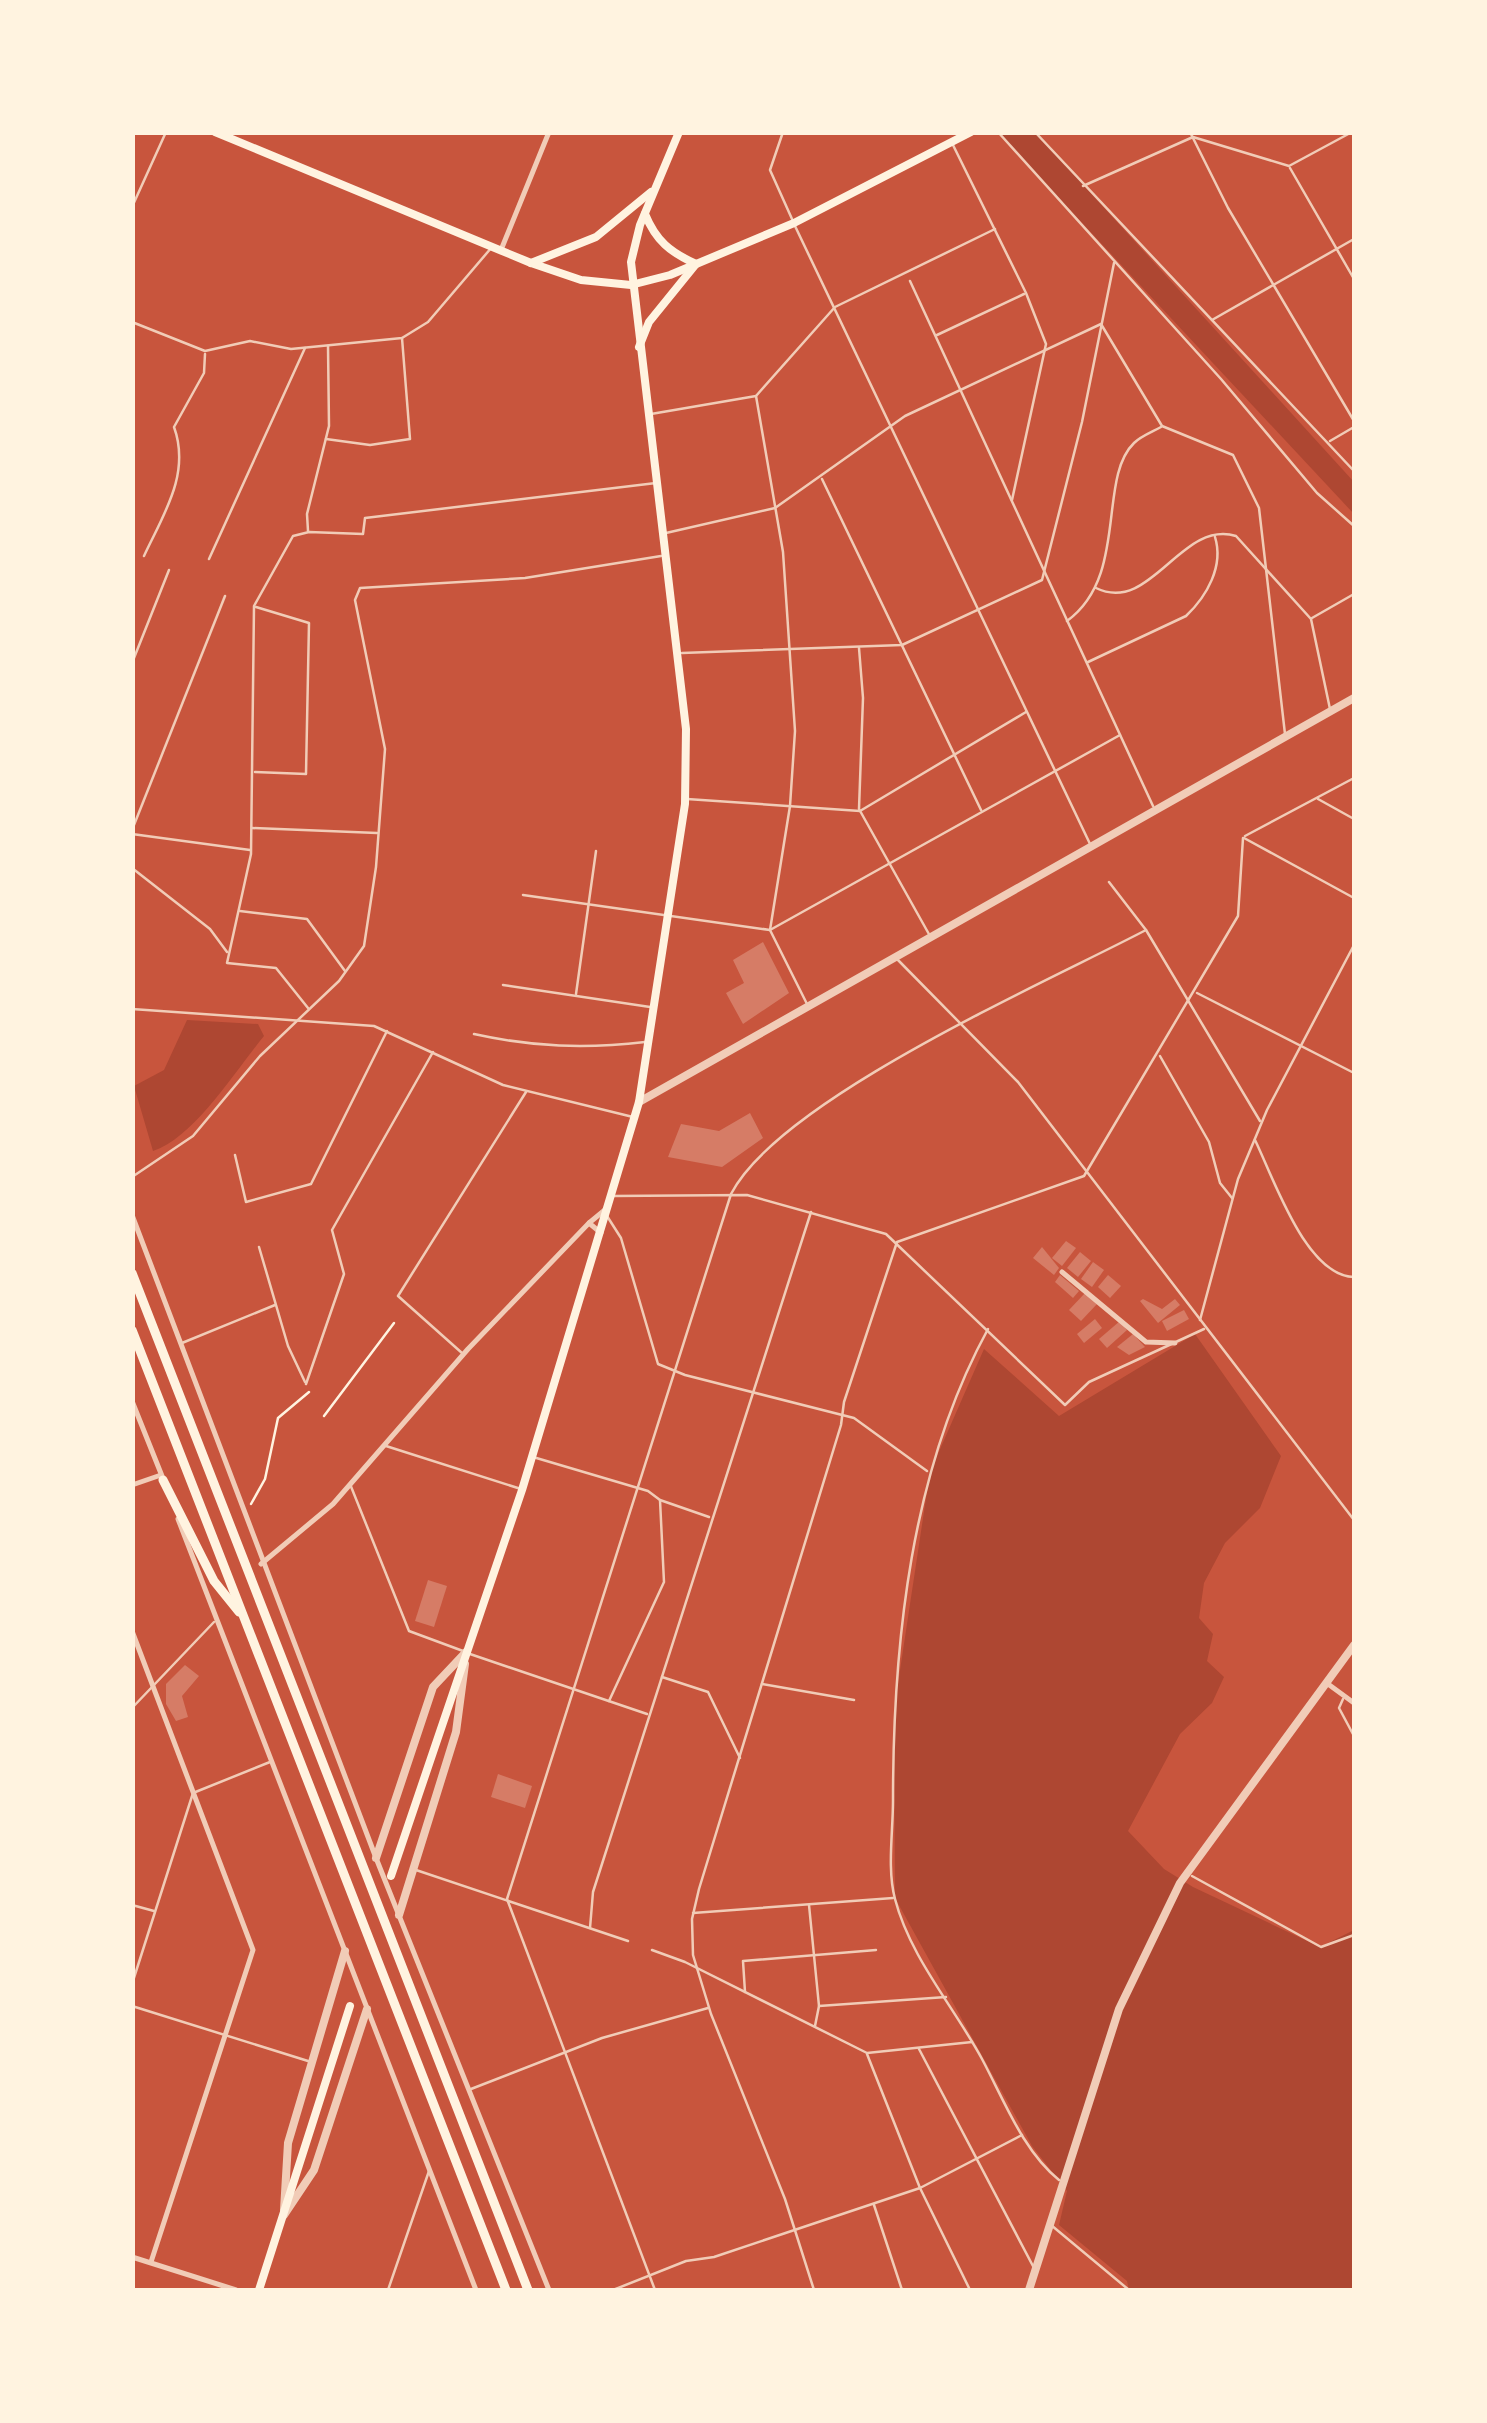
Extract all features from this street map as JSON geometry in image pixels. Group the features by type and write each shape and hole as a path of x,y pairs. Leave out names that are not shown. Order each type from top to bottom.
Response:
{"highway":[{"path":"132,1274 528,2290"},
{"path":"132,1330 506,2290"},
{"path":"162,1477 214,1581 246,1621"}],"main road":[{"path":"216,132 531,263 581,280 631,285 696,264 794,223 971,132"},
{"path":"392,1876 522,1490 608,1211 652,1041 685,798 686,729 668,554 638,348 631,262 645,214 678,132"},
{"path":"531,263 596,237 655,189"},
{"path":"645,214 654,236 664,246 696,264"},
{"path":"638,348 650,322 696,264"},
{"path":"261,2290 350,2006"}],"street":[{"path":"496,248 549,132"},
{"path":"639,1102 1354,698"},
{"path":"264,1561 332,1504 463,1354 589,1223 608,1211"},
{"path":"132,1215 376,1858 549,2290"},
{"path":"589,1223 600,1233"},
{"path":"1062,1272 1146,1342 1175,1343"},
{"path":"132,1401 219,1616 476,2290"},
{"path":"132,1485 162,1477"},
{"path":"132,1631 253,1950 151,2262"},
{"path":"1029,2290 1119,2009 1187,1873 1354,1646"},
{"path":"376,1858 433,1687 466,1652"},
{"path":"399,1915 456,1732 466,1652"},
{"path":"1328,1684 1354,1703"},
{"path":"284,2215 288,2143 345,1951"},
{"path":"284,2215 314,2170 368,2010"},
{"path":"132,2256 236,2290"}],"lane":[{"path":"132,207 166,132"},
{"path":"784,132 770,174 1092,846"},
{"path":"998,132 1222,378 1316,494 1354,526"},
{"path":"1036,132 1354,470"},
{"path":"1289,166 1352,132"},
{"path":"1083,186 1192,135 1289,166 1354,279"},
{"path":"1192,135 1228,208 1354,424 1328,442"},
{"path":"951,142 1026,293 1046,350 1012,501"},
{"path":"648,414 756,396 835,307 995,230"},
{"path":"1212,320 1354,239"},
{"path":"132,322 205,351 250,341 282,349 402,338 428,322 496,248"},
{"path":"680,654 902,645 1046,575 1114,263"},
{"path":"910,280 1156,810"},
{"path":"936,336 1026,293"},
{"path":"664,534 775,508 822,479 905,416 1102,324"},
{"path":"1102,324 1162,426 1233,455 1259,508 1277,699 1286,737"},
{"path":"324,439 370,446 410,440 402,338"},
{"path":"308,532 308,514 329,426 328,344"},
{"path":"209,559 305,346"},
{"path":"144,556 177,484 179,440 174,428 204,373 205,351"},
{"path":"756,396 775,508 792,649 794,731 790,806 770,930 808,1006"},
{"path":"1067,620 1096,588 1119,480 1132,444 1162,426"},
{"path":"822,479 981,812"},
{"path":"308,1008 276,968 227,963 251,851 254,606 286,543 308,532 363,534 365,518 658,482"},
{"path":"1087,663 1186,616 1198,604 1215,570 1219,554 1215,536"},
{"path":"1096,588 1116,594 1143,583 1198,539 1236,536 1311,619 1330,712"},
{"path":"132,1176 193,1136 296,1019 346,972 364,946 369,929 385,749 355,600 360,588 525,578 668,554"},
{"path":"132,663 169,570"},
{"path":"1311,619 1354,594"},
{"path":"224,596 132,832 251,851"},
{"path":"254,606 308,623 306,774 254,772"},
{"path":"858,646 860,811 930,937"},
{"path":"685,798 860,811 1028,712"},
{"path":"523,895 770,930 1120,735"},
{"path":"1243,838 1354,778"},
{"path":"1316,798 1354,819"},
{"path":"252,828 379,833"},
{"path":"1243,838 1354,898"},
{"path":"897,1242 1078,1182 1190,1002 1238,916 1243,838"},
{"path":"576,996 596,851"},
{"path":"132,868 210,928 228,953"},
{"path":"1109,882 1146,930 1262,1124"},
{"path":"238,910 301,916 346,972"},
{"path":"655,2290 507,1898 671,1370 731,1194 744,1170 799,1119 964,1025 1146,930"},
{"path":"1200,1322 1233,1199 1255,1139 1354,945"},
{"path":"894,957 1008,1070 1354,1520"},
{"path":"503,984 656,1008"},
{"path":"1196,992 1354,1073"},
{"path":"132,1009 344,1020 388,1030 476,1074 526,1092 634,1117"},
{"path":"234,1155 246,1202 311,1184 388,1030"},
{"path":"474,1034 531,1046 586,1049 652,1041"},
{"path":"259,1246 306,1384 344,1274 332,1230 434,1050"},
{"path":"1158,1054 1209,1142 1220,1183 1233,1199"},
{"path":"463,1354 398,1296 526,1092"},
{"path":"1255,1139 1307,1248 1339,1276 1354,1278"},
{"path":"612,1195 731,1194 870,1228 897,1242 1065,1405 1089,1382 1206,1328"},
{"path":"608,1211 621,1238 654,1358 671,1370 854,1418 928,1472"},
{"path":"590,1928 593,1892 811,1212"},
{"path":"814,2290 709,2007 691,1941 693,1913 897,1242"},
{"path":"182,1343 276,1304"},
{"path":"988,1328 928,1472 893,1710 895,1898 902,1920 1023,2134 1048,2171 1063,2184"},
{"path":"384,1445 522,1490"},
{"path":"532,1457 634,1487 711,1517"},
{"path":"350,1484 409,1632 649,1714"},
{"path":"609,1701 664,1582 660,1500"},
{"path":"132,1708 219,1616"},
{"path":"660,1677 708,1692 740,1758"},
{"path":"761,1684 854,1700"},
{"path":"1344,1698 1339,1708 1354,1736"},
{"path":"132,1984 194,1793 272,1761"},
{"path":"414,1869 628,1942"},
{"path":"1187,1873 1321,1947 1354,1935"},
{"path":"693,1913 895,1898"},
{"path":"808,1904 819,2006 816,2026"},
{"path":"132,1905 155,1912"},
{"path":"652,1950 867,2053 973,2042"},
{"path":"744,1993 743,1961 876,1950"},
{"path":"819,2006 946,1997"},
{"path":"132,2006 312,2062"},
{"path":"471,2089 564,2052 709,2007"},
{"path":"919,2048 1036,2270"},
{"path":"867,2053 920,2188 970,2290"},
{"path":"612,2290 920,2188 1023,2134"},
{"path":"388,2290 429,2169"},
{"path":"873,2204 902,2290"},
{"path":"1050,2224 1129,2290"}],"path":[{"path":"324,1416 394,1323"},
{"path":"247,1510 265,1479 278,1418 310,1391"}],"shaded area":[{"path":"998,133 1036,133 1354,482 1354,514"},
{"path":"187,1020 258,1024 264,1036 199,1118 168,1144 153,1151 134,1086 164,1070"},
{"path":"1195,1334 1281,1456 1260,1508 1225,1543 1204,1583 1199,1618 1213,1634 1207,1661 1224,1677 1212,1703 1180,1734 1128,1831 1164,1869 1193,1887 1320,1947 1354,1930 1354,2290 1129,2290 1127,2281 1059,2225 1067,2191 1032,2146 895,1898 894,1710 930,1472 984,1349 1059,1416"}],"building":[{"path":"763,942 789,993 743,1024 726,993 744,983 733,960"},
{"path":"750,1113 763,1138 722,1167 668,1157 681,1124 719,1131"},
{"path":"1066,1241 1076,1248 1062,1266 1052,1258"},
{"path":"1042,1247 1059,1268 1054,1275 1033,1258"},
{"path":"1080,1252 1091,1261 1078,1277 1067,1268"},
{"path":"1093,1262 1104,1270 1092,1287 1081,1279"},
{"path":"1060,1275 1079,1291 1073,1298 1055,1282"},
{"path":"1108,1275 1121,1286 1110,1298 1098,1287"},
{"path":"1085,1293 1097,1304 1081,1321 1069,1310"},
{"path":"1175,1299 1180,1305 1158,1323 1140,1301 1162,1309"},
{"path":"1184,1310 1189,1319 1167,1331 1162,1321"},
{"path":"1095,1319 1102,1328 1084,1343 1077,1334"},
{"path":"1120,1321 1127,1330 1107,1348 1099,1339"},
{"path":"1133,1334 1145,1347 1129,1355 1117,1347"},
{"path":"428,1580 447,1586 434,1627 415,1621"},
{"path":"185,1665 199,1676 182,1696 188,1717 176,1721 166,1704 166,1684"},
{"path":"498,1774 532,1786 525,1808 491,1797"}]}
